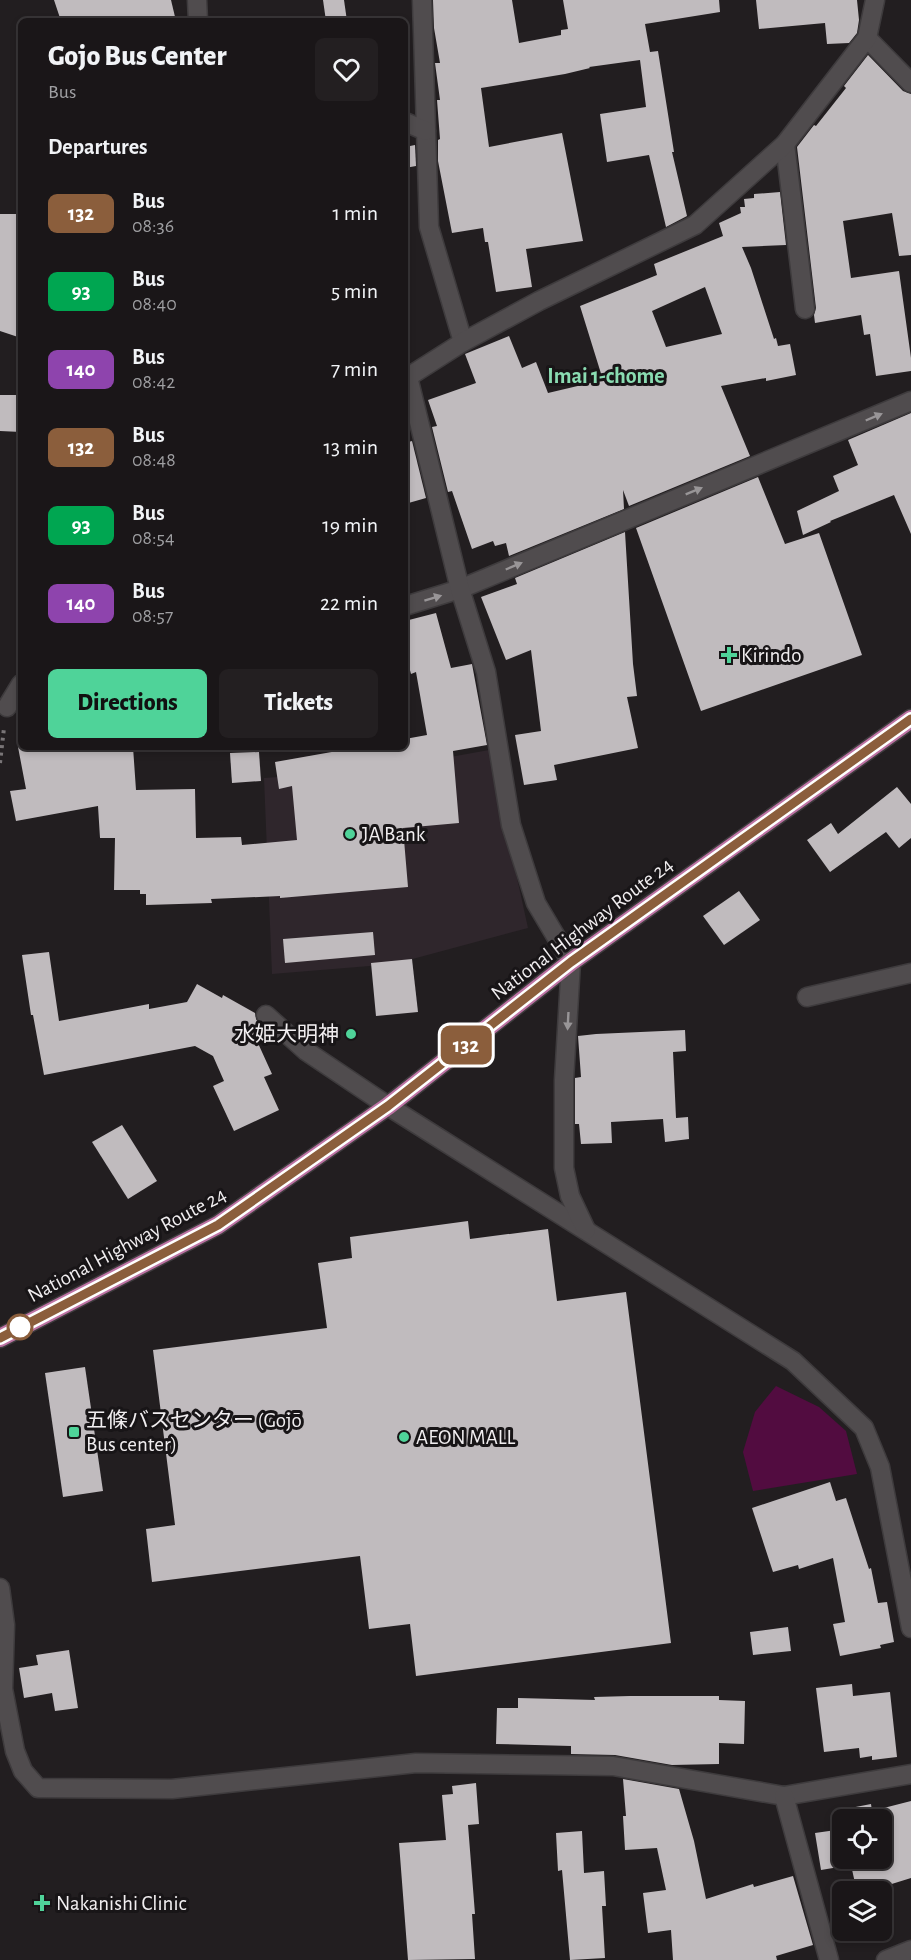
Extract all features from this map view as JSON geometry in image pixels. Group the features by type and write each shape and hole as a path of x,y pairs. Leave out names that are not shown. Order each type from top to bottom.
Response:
{"highway":[{"name":"National Highway Route 24","path":"0,1338 218,1225 388,1106 571,962 911,719"}],"street":[{"path":"197,0 198,18"},
{"path":"422,0 429,227 463,342"},
{"path":"586,1230 570,1196 564,1168 564,1080 571,962 536,903 511,825 486,672 460,589 408,377 463,342 539,301 695,225 785,144 867,38 875,0"},
{"path":"867,38 911,83"},
{"path":"408,123 426,131"},
{"path":"785,144 806,309"},
{"path":"408,605 460,589 911,401"},
{"path":"9,706 18,690"},
{"path":"807,997 911,973"},
{"path":"266,1015 306,1051 388,1106 793,1361 864,1428 880,1467 911,1628"},
{"path":"0,1588 5,1625 3,1689 5,1723 23,1771 38,1788 172,1789 416,1763 613,1766 784,1796 911,1774"},
{"path":"784,1796 830,1960"},
{"path":"886,1960 911,1950"}],"path":[{"path":"0,763 9,706"}],"shaded area":[{"path":"489,750 528,928 394,964 272,974 264,778 378,770"},
{"path":"776,1386 819,1407 846,1431 857,1474 753,1491 743,1452 755,1412"}],"building":[{"path":"54,0 171,0 175,18 60,18"},
{"path":"323,0 344,0 347,18 326,18"},
{"path":"433,0 512,0 519,43 561,35 561,30 568,29 563,0 719,0 720,12 645,24 650,52 658,51 674,152 672,152 687,216 666,227 649,155 607,162 600,114 646,107 640,60 589,67 565,74 481,88 489,147 562,133 583,241 526,249 532,287 496,292 488,242 485,242 483,228 452,233 438,161 438,140 440,139 437,100 440,100 435,63 440,63 434,28"},
{"path":"756,0 857,0 859,20 857,33 849,43 827,44 825,23 759,29"},
{"path":"868,55 903,91 911,94 911,255 899,256 892,213 843,221 851,278 899,271 911,371 876,376 870,334 864,335 861,315 815,323 816,308 797,147 846,88 844,86"},
{"path":"415,145 416,166 408,167 408,146"},
{"path":"780,192 786,245 742,247 774,339 776,338 778,346 790,344 796,375 721,386 750,456 629,506 623,490 624,509 509,556 506,543 495,546 493,541 472,549 452,491 448,492 432,427 437,426 428,400 476,383 465,354 509,336 522,368 536,362 548,393 603,380 580,306 657,275 654,264 723,236 719,223 741,213 740,207 745,207 744,199 754,198 754,194","holes":["705,287 722,334 666,347 652,311"]},
{"path":"0,214 18,214 18,337 0,331"},
{"path":"0,395 18,395 18,432 0,431"},
{"path":"911,413 911,534 894,495 830,521 803,535 797,511 839,491 833,476 858,465 848,440"},
{"path":"412,441 426,498 408,503 408,442"},
{"path":"758,477 785,544 819,533 862,655 701,711 636,528"},
{"path":"625,532 637,696 627,697 638,748 554,765 557,780 524,785 515,735 541,731 531,650 506,660 481,597 517,584 515,578"},
{"path":"436,613 451,668 472,664 487,745 453,751 459,823 403,828 408,887 280,898 280,896 211,899 212,903 146,905 146,894 140,894 140,890 114,890 115,838 100,838 98,806 16,821 10,791 26,789 19,750 133,750 136,790 195,789 196,838 241,837 242,845 297,840 292,786 279,789 275,762 343,750 408,750 408,738 427,735 416,672 411,674 408,662 408,620"},
{"path":"259,752 261,781 232,783 230,753"},
{"path":"897,787 911,804 911,838 899,848 886,832 830,872 807,840 831,823 838,834"},
{"path":"739,891 760,920 724,945 703,916"},
{"path":"373,932 375,955 285,963 283,939"},
{"path":"49,952 59,1021 149,1004 149,1009 187,1002 197,984 255,1013 259,1024 256,1029 262,1033 257,1041 272,1074 264,1077 279,1110 234,1131 213,1086 224,1081 213,1056 195,1046 44,1075 33,1015 31,1015 22,955"},
{"path":"412,959 418,1012 376,1016 371,963"},
{"path":"685,1030 686,1051 673,1052 676,1118 688,1117 689,1139 665,1142 663,1119 611,1122 612,1143 581,1144 579,1124 575,1124 575,1078 581,1077 578,1036"},
{"path":"122,1125 157,1181 128,1199 92,1142"},
{"name":"AEON MALL","path":"468,1221 470,1239 548,1229 557,1301 626,1292 671,1643 416,1676 410,1624 369,1629 360,1556 152,1582 146,1529 175,1525 153,1350 327,1328 318,1263 352,1258 350,1237"},
{"name":"五條バスセンター (Gojō Bus center)","path":"85,1367 103,1491 63,1497 45,1373"},
{"path":"830,1482 836,1501 846,1498 869,1569 871,1568 878,1603 887,1602 894,1642 880,1645 881,1648 840,1656 833,1624 845,1622 833,1558 799,1569 798,1565 773,1572 752,1508"},
{"path":"788,1627 791,1651 753,1655 750,1632"},
{"path":"69,1650 78,1708 55,1711 52,1693 24,1698 19,1668 38,1665 36,1655"},
{"path":"852,1684 853,1696 890,1692 897,1757 872,1760 872,1756 860,1758 859,1748 824,1752 816,1688"},
{"path":"719,1696 719,1700 745,1701 744,1744 719,1743 719,1764 672,1765 615,1755 571,1754 571,1746 496,1744 497,1708 518,1708 518,1698 595,1700 594,1697"},
{"path":"623,1779 679,1789 694,1841 706,1899 753,1884 754,1887 793,1876 813,1945 776,1956 777,1960 673,1960 671,1930 648,1933 643,1893 666,1890 657,1848 625,1850 623,1816 626,1816"},
{"path":"476,1783 479,1824 468,1825 475,1914 472,1914 475,1959 408,1960 399,1843 446,1840 442,1795 453,1794 452,1786"},
{"path":"911,1801 911,1878 892,1884 892,1881 855,1881 852,1869 892,1869 892,1809 880,1809"},
{"path":"871,1804 872,1809 845,1809"},
{"path":"582,1831 584,1873 604,1871 606,1906 602,1906 605,1958 570,1960 562,1870 558,1871 556,1833"},
{"path":"832,1831 832,1868 821,1870 815,1833"}],"bus line":[{"name":"132","path":"0,1338 218,1225 388,1106 571,962 911,719"}],"place":[{"name":"Kirindo","path":"729,655"},
{"name":"JA Bank","path":"350,834"},
{"name":"水姫大明神","path":"351,1034"},
{"name":"五條バスセンター (Gojō Bus center)","path":"74,1432"},
{"name":"AEON MALL","path":"404,1437"},
{"name":"Nakanishi Clinic","path":"42,1903"}],"district":[{"name":"Imai 1-chome","path":"606,376"}]}
